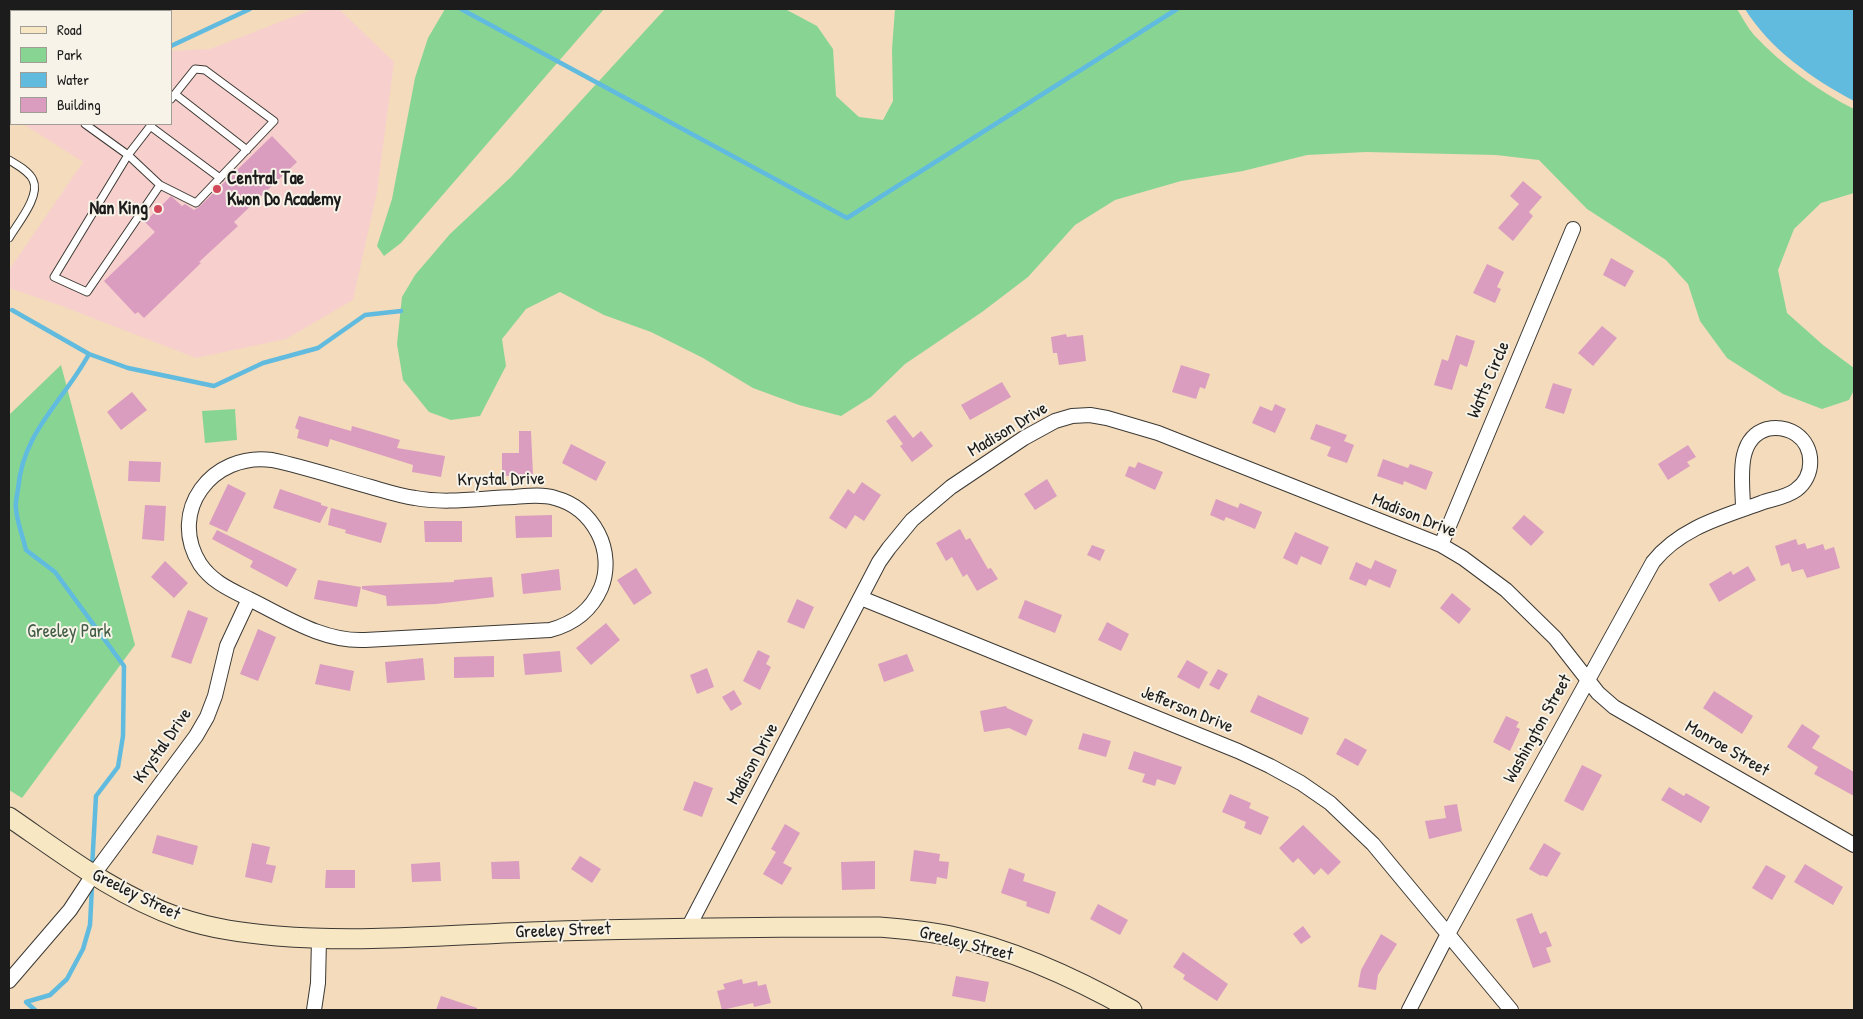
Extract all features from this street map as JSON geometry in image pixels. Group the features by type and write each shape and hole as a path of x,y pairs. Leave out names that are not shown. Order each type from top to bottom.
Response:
{"street":[{"name":"Watts Circle","path":"1441,545 1573,229"},
{"name":"Madison Drive","path":"688,928 889,548 925,508 951,487 1024,438 1055,421 1072,416 1090,415 1107,418 1158,433 1441,545 1463,558 1506,590 1555,638 1587,679"},
{"name":"Washington Street","path":"1408,1010 1587,679 1653,562 1663,549 1693,529 1743,509 1789,494 1802,484 1810,470 1810,453 1806,445 1795,433 1771,428 1763,431 1750,441 1743,456 1743,509"},
{"name":"Krystal Drive","path":"261,458 283,462 415,498 452,500 535,496 555,498 574,506 589,519 600,536 605,556 602,586 592,604 569,624 545,631 343,640 314,631 249,599 223,586 204,570 193,548 190,518 196,498 207,481 223,468 251,459 261,458"},
{"name":"Jefferson Drive","path":"861,598 1238,751 1301,783 1330,803 1373,844 1512,1010"},
{"name":"Krystal Drive","path":"9,981 70,910 93,875 196,736 207,717 215,696 227,646 249,599"},
{"name":"Monroe Street","path":"1587,679 1598,693 1614,707 1854,844"},
{"name":"Greeley Street","path":"9,817 93,875 129,895 180,918 235,932 319,940 688,928 879,927 950,936 985,945 1084,984 1132,1010"},
{"path":"314,1010 318,983 319,940"}],"lane":[{"path":"86,125 128,154 160,185 196,203 274,122 205,70 195,69 173,97 247,150"},
{"path":"160,185 87,292 54,277 128,154 151,125 220,178"},
{"path":"9,160 25,170 34,181 35,191 33,199 9,238"}],"shaded area":[{"path":"9,9 35,9 37,10 10,10 9,115"},
{"path":"313,9 339,9 394,62 377,192 353,300 286,339 196,358 59,305 9,288 9,270 83,162 25,125 172,125 172,51 210,49"}],"green space":[{"path":"445,9 604,9 401,243 384,256 377,246 392,199 415,78 428,38"},
{"path":"665,9 785,9 817,26 833,49 836,96 859,117 883,120 893,101 892,49 895,9 1737,9 1754,35 1776,57 1814,86 1854,109 1854,193 1821,203 1794,229 1778,270 1787,313 1823,345 1854,368 1854,390 1849,400 1822,409 1783,394 1727,358 1700,321 1688,284 1666,260 1587,209 1539,160 1496,155 1366,152 1307,155 1243,171 1181,181 1115,200 1075,225 1028,277 982,312 905,364 871,397 841,416 799,405 753,388 703,358 651,332 604,315 560,292 526,309 502,339 506,366 480,416 451,420 429,412 403,380 397,344 402,297 415,275 450,234 511,177"},
{"name":"Greeley Park","path":"61,365 135,645 22,798 9,790 9,415"},
{"path":"235,409 237,440 205,443 202,411"}],"water":[{"path":"1745,9 1854,9 1854,101 1823,83 1793,62 1755,24"}],"building":[{"path":"272,136 297,162 234,222 238,226 199,262 201,263 144,318 138,312 135,314 104,281 155,232 145,222 171,196 182,206 185,204 194,210 199,207"},
{"path":"1523,181 1542,197 1529,212 1533,216 1513,241 1498,228 1519,204 1510,196"},
{"path":"1611,258 1634,271 1625,287 1603,275"},
{"path":"1487,264 1504,272 1497,287 1501,289 1495,303 1473,293"},
{"path":"1602,326 1617,338 1593,366 1578,353"},
{"path":"1066,334 1067,337 1083,335 1086,361 1059,365 1057,353 1053,353 1051,337"},
{"path":"1456,335 1475,341 1467,367 1460,364 1452,390 1434,385 1442,359 1448,361"},
{"path":"1181,365 1210,374 1205,389 1200,387 1196,399 1172,392"},
{"path":"1002,382 1011,397 970,420 961,405"},
{"path":"1553,383 1572,389 1564,414 1545,408"},
{"path":"132,392 147,410 121,430 107,412"},
{"path":"1275,404 1286,409 1275,433 1252,423 1260,406 1272,411"},
{"path":"895,415 913,438 921,431 933,446 912,462 900,446 903,444 886,421"},
{"path":"299,416 351,431 352,426 400,440 397,448 445,456 441,477 412,472 413,465 330,439 328,447 297,438 299,430 295,428"},
{"path":"1316,424 1347,435 1344,441 1354,445 1347,463 1327,456 1331,447 1310,439"},
{"path":"519,431 531,431 533,475 502,476 502,453 519,453"},
{"path":"571,444 606,462 596,481 562,463"},
{"path":"1688,445 1696,457 1687,462 1690,466 1668,480 1658,464"},
{"path":"1383,459 1408,468 1410,464 1433,472 1426,490 1404,481 1403,485 1377,476"},
{"path":"129,461 161,462 160,482 128,481"},
{"path":"1138,462 1163,472 1155,490 1125,476 1129,466 1135,468"},
{"path":"1047,479 1057,496 1035,510 1024,494"},
{"path":"862,482 881,495 864,521 855,515 846,529 829,518 848,489 854,494"},
{"path":"228,484 246,493 227,532 209,524"},
{"path":"280,489 328,507 320,523 273,508"},
{"path":"1216,499 1238,508 1240,503 1262,512 1255,529 1226,517 1224,521 1210,515"},
{"path":"145,505 166,506 164,541 142,539"},
{"path":"331,508 387,523 381,543 345,533 346,530 328,525"},
{"path":"552,515 552,537 516,538 515,516"},
{"path":"1524,515 1544,532 1531,546 1512,528"},
{"path":"424,521 462,521 462,542 425,542"},
{"path":"960,529 966,540 970,538 988,569 991,568 998,579 977,591 967,574 963,577 952,557 946,561 936,543"},
{"path":"217,530 297,569 287,587 250,567 253,561 212,539"},
{"path":"1295,532 1329,547 1321,565 1301,556 1297,565 1283,558"},
{"path":"1796,539 1798,545 1805,543 1807,549 1823,544 1825,550 1834,547 1840,568 1807,578 1803,569 1792,572 1789,563 1781,566 1775,546"},
{"path":"1092,545 1105,550 1100,561 1087,555"},
{"path":"1375,560 1397,570 1390,588 1369,579 1366,586 1349,579 1356,562 1371,569"},
{"path":"165,561 188,583 174,598 151,577"},
{"path":"1748,566 1756,580 1719,602 1709,584 1731,571 1733,575"},
{"path":"636,568 652,593 634,605 617,580"},
{"path":"559,569 561,590 523,594 521,574"},
{"path":"492,577 494,597 436,604 387,606 386,596 362,589 362,586 454,582 454,580"},
{"path":"318,580 361,587 357,607 314,599"},
{"path":"1452,593 1471,609 1459,624 1440,608"},
{"path":"797,599 814,607 804,629 787,622"},
{"path":"1025,600 1062,615 1055,633 1018,618"},
{"path":"188,610 208,618 191,664 171,657"},
{"path":"1107,622 1129,634 1121,651 1098,640"},
{"path":"606,623 620,640 591,665 576,648"},
{"path":"258,629 276,637 258,681 240,674"},
{"path":"758,650 770,656 766,664 771,667 760,690 743,681"},
{"path":"560,651 562,672 525,675 523,654"},
{"path":"907,654 914,671 884,682 878,664"},
{"path":"494,656 494,677 454,678 454,657"},
{"path":"423,658 425,680 387,683 385,662"},
{"path":"1187,660 1208,672 1199,689 1177,677"},
{"path":"320,664 354,671 350,691 315,684"},
{"path":"707,668 714,687 697,694 690,675"},
{"path":"1218,669 1228,674 1219,690 1209,685"},
{"path":"734,690 742,704 731,711 722,697"},
{"path":"1714,691 1753,716 1742,734 1703,708"},
{"path":"1258,695 1309,718 1302,735 1250,712"},
{"path":"1006,706 1033,720 1026,736 1009,728 984,732 980,711"},
{"path":"1506,716 1519,722 1516,727 1520,729 1510,751 1493,742"},
{"path":"1802,724 1820,736 1812,748 1854,772 1854,796 1814,774 1818,767 1787,747"},
{"path":"1083,733 1111,741 1106,757 1078,749"},
{"path":"1345,738 1367,750 1358,766 1336,754"},
{"path":"1134,751 1182,767 1175,785 1157,779 1155,786 1142,782 1145,774 1128,769"},
{"path":"1582,765 1602,775 1583,811 1564,801"},
{"path":"694,781 713,788 702,817 683,810"},
{"path":"1669,787 1684,796 1686,793 1710,807 1701,823 1661,800"},
{"path":"1230,794 1251,803 1249,808 1269,817 1261,835 1244,828 1246,822 1222,812"},
{"path":"1457,804 1462,831 1429,839 1425,821 1446,818 1444,806"},
{"path":"785,824 800,833 783,863 792,868 782,885 763,874 776,852 771,849"},
{"path":"1303,825 1341,862 1328,875 1321,868 1314,875 1298,858 1293,863 1279,848"},
{"path":"157,835 198,846 193,865 152,853"},
{"path":"252,843 270,847 266,864 276,866 272,883 245,877"},
{"path":"1544,843 1561,853 1547,877 1541,876 1529,869"},
{"path":"914,850 940,854 939,861 949,862 947,879 937,877 936,884 910,881"},
{"path":"580,856 601,869 592,883 571,869"},
{"path":"519,861 520,879 492,879 491,862"},
{"path":"875,861 875,889 842,890 841,862"},
{"path":"440,862 441,881 412,882 411,864"},
{"path":"1805,864 1843,887 1833,905 1794,882"},
{"path":"1766,865 1786,876 1772,900 1752,888"},
{"path":"1009,868 1025,874 1023,881 1056,892 1049,914 1026,906 1027,902 1001,893"},
{"path":"326,870 355,870 355,888 325,888"},
{"path":"1098,904 1128,920 1120,935 1090,919"},
{"path":"1532,913 1540,934 1546,931 1552,946 1546,948 1551,962 1533,968 1516,919"},
{"path":"1303,926 1311,937 1301,944 1293,934"},
{"path":"1381,934 1397,944 1378,975 1376,990 1358,987 1361,970"},
{"path":"1183,952 1228,984 1217,1001 1183,979 1185,975 1173,967"},
{"path":"956,976 989,982 985,1002 952,996"},
{"path":"742,979 743,984 757,981 758,986 766,984 771,1003 754,1007 753,1003 722,1010 717,991 725,989 723,984"},
{"path":"441,996 477,1008 477,1010 436,1010"}],"waterway":[{"path":"172,46 250,9"},
{"path":"461,9 847,218 1177,9"},
{"path":"12,310 89,354 128,368 214,386 263,363 318,348 365,315 401,311"},
{"path":"89,354 36,433 21,469 16,507 26,550 55,572 124,666 123,736 118,767 96,796 92,868"},
{"path":"35,1010 26,1002 50,995 67,979 83,949 90,925 92,886"}],"place":[{"name":"Central Tae Kwon Do Academy","path":"217,189"},
{"name":"Nan King","path":"158,209"}]}
